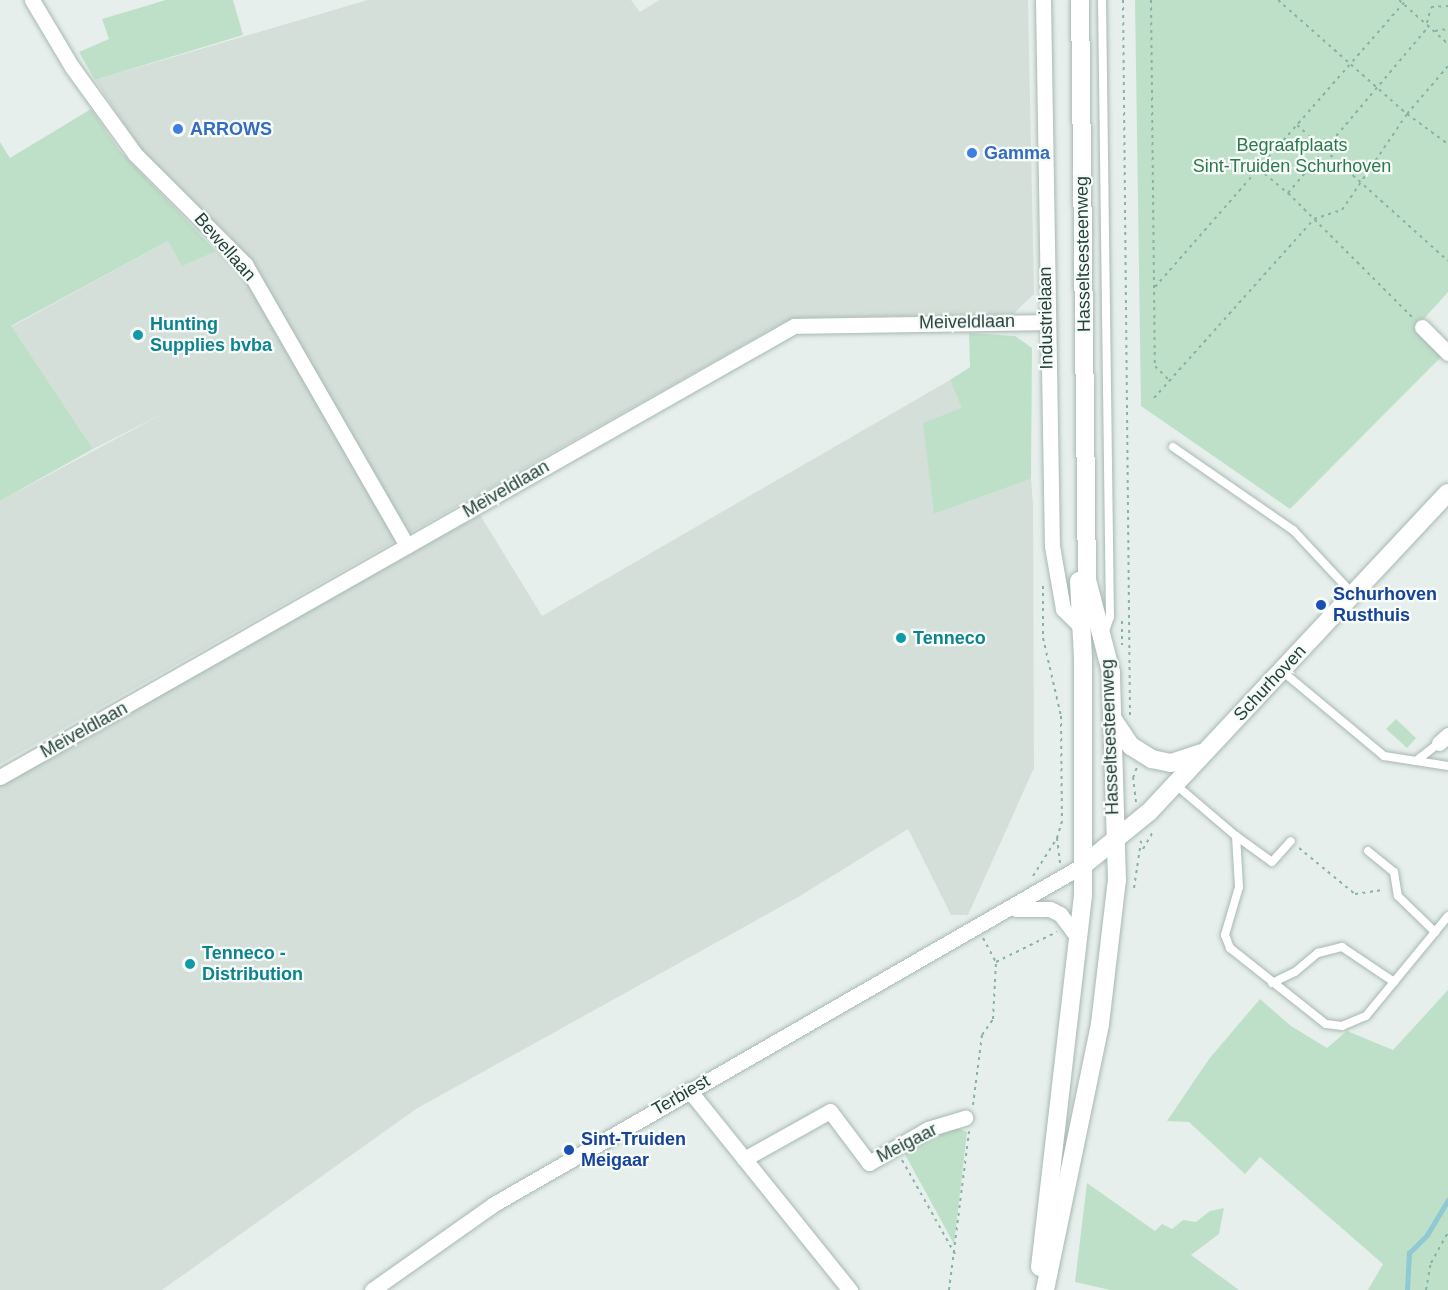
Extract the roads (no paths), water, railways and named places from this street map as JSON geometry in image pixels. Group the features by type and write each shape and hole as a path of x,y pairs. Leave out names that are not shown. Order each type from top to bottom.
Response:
{"main road":[{"name":"Hasseltsesteenweg","path":"1039,1290 1071,938 1085,864 1071,0"},
{"name":"Hasseltsesteenweg","path":"1045,1290 1110,958 1117,902 1111,672 1087,580 1080,0"},
{"name":"Schurhoven","path":"1085,864 1115,841 1175,784 1448,493"},
{"path":"1111,718 1131,746 1152,759 1171,764 1205,752"}],"street":[{"name":"Bewellaan","path":"32,0 72,67 135,154 245,264 407,546"},
{"name":"Industrielaan","path":"1043,0 1049,498 1055,583 1063,609 1081,627"},
{"name":"Meiveldlaan","path":"0,777 794,326 1046,321"},
{"path":"1422,327 1448,353"},
{"name":"Terbiest","path":"372,1290 494,1204 1085,864"},
{"name":"Terbiest","path":"999,915 1028,906 1050,909 1060,914 1071,938"},
{"path":"689,1090 850,1290"},
{"name":"Meigaar","path":"744,1159 830,1111 869,1163 928,1129 969,1118"}],"lane":[{"path":"1102,0 1110,605 1102,638"},
{"path":"1173,447 1293,530 1352,593"},
{"path":"1282,670 1371,748 1384,756 1448,766"},
{"path":"1416,761 1444,739"},
{"path":"1175,784 1236,836 1272,862 1291,841"},
{"path":"1236,836 1239,887 1227,920 1226,941 1235,954 1315,1018 1342,1026 1366,1016 1448,916"},
{"path":"1368,851 1394,872 1398,896 1435,932"},
{"path":"1272,984 1295,972 1318,953 1342,947 1394,982"}],"waterway":[{"path":"1407,1290 1409,1253 1427,1235 1448,1200"}],"place":[{"name":"ARROWS","path":"178,129"},
{"name":"Gamma","path":"972,153"},
{"name":"Hunting Supplies bvba","path":"138,335"},
{"name":"Schurhoven Rusthuis","path":"1321,605"},
{"name":"Tenneco","path":"901,638"},
{"name":"Tenneco - Distribution","path":"190,964"},
{"name":"Sint-Truiden Meigaar","path":"569,1150"}],"park label":[{"name":"Begraafplaats Sint-Truiden Schurhoven","path":"1292,156"}]}
